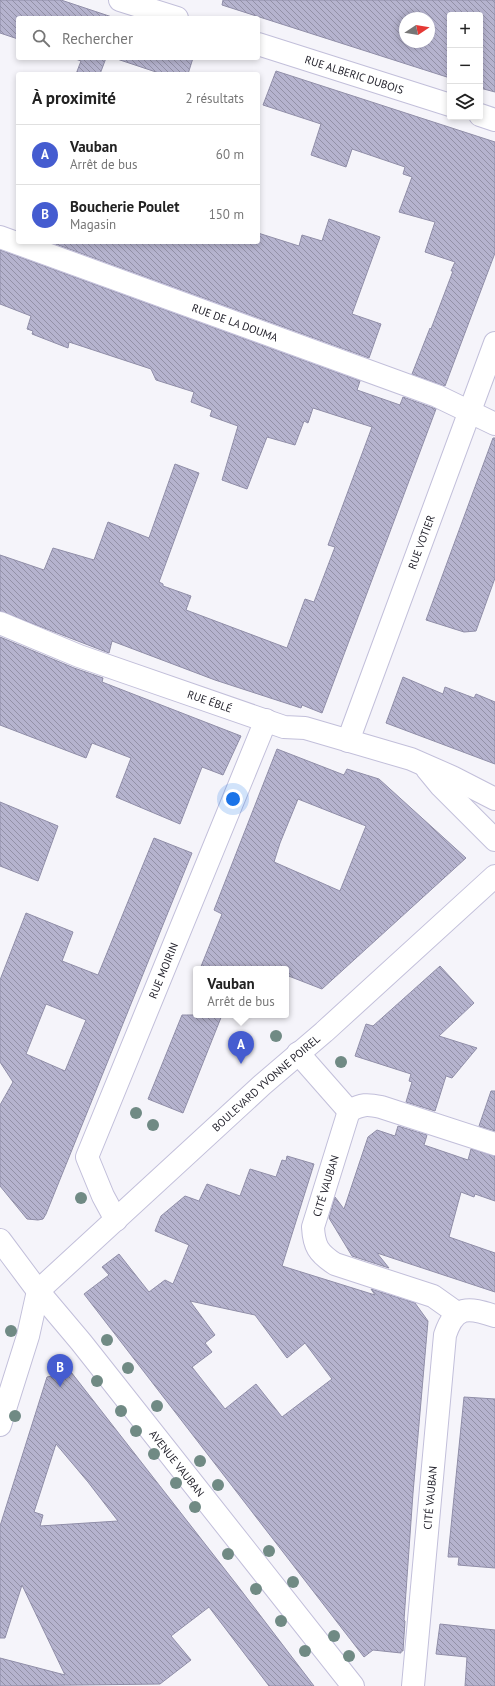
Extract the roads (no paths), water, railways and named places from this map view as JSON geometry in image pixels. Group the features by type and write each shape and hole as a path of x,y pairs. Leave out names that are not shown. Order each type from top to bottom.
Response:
{"street":[{"path":"120,0 171,16"},
{"name":"RUE ALBERIC DUBOIS","path":"260,45 447,104"},
{"path":"483,116 495,120"},
{"name":"RUE DE LA DOUMA","path":"0,237 16,243"},
{"name":"RUE DE LA DOUMA","path":"19,244 437,396 469,413 495,424"},
{"name":"RUE VOTIER","path":"348,741 495,343"},
{"name":"RUE ÉBLÉ","path":"0,623 80,656 284,726 305,728 405,757 452,777 495,799"},
{"name":"RUE MOIRIN","path":"116,1220 103,1196 87,1157 266,720"},
{"name":"RUE ÉBLÉ","path":"424,765 441,786 495,840"},
{"name":"BOULEVARD YVONNE POIREL","path":"38,1290 495,876"},
{"path":"298,1053 349,1111 358,1106 368,1104 495,1144"},
{"name":"CITÉ VAUBAN","path":"349,1111 313,1226 314,1239 318,1249 325,1258 334,1264 434,1296 457,1313 452,1319 444,1335 413,1686"},
{"name":"AVENUE VAUBAN","path":"0,1240 38,1290 81,1342 353,1686"},
{"path":"0,1425 28,1336 38,1290"},
{"path":"457,1313 464,1310 471,1310 495,1316"}],"place":[{"name":"Vauban","path":"241,1064"},
{"name":"Boucherie Poulet","path":"60,1387"}]}
